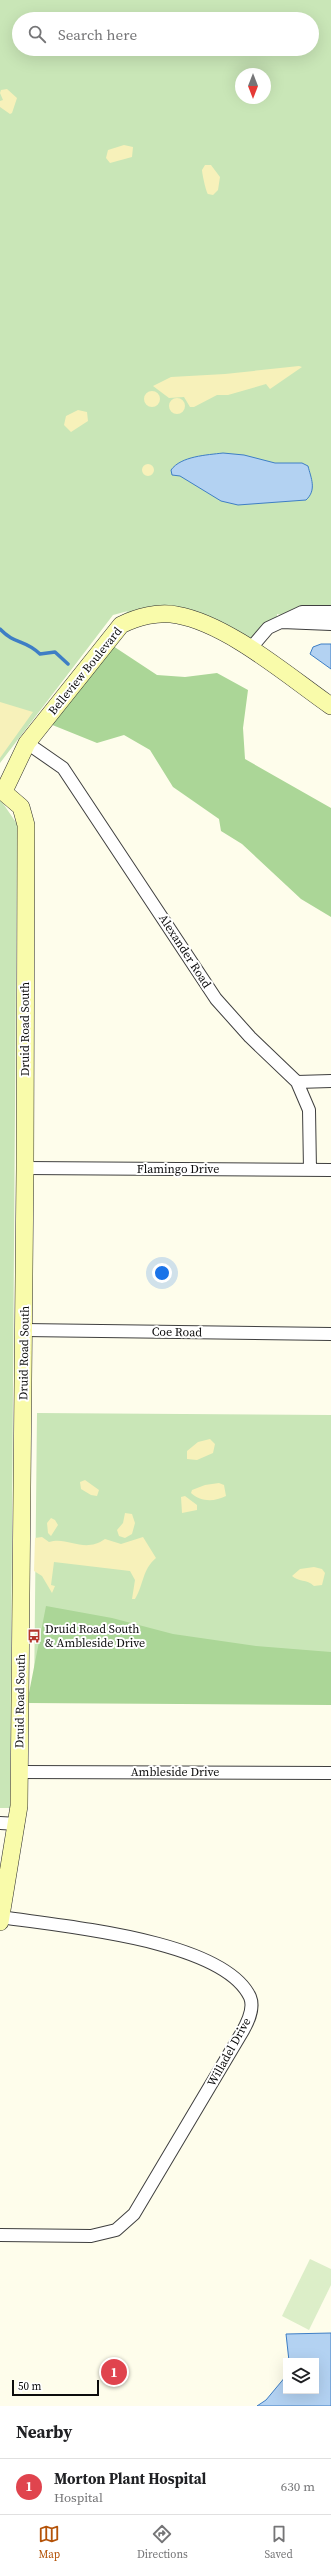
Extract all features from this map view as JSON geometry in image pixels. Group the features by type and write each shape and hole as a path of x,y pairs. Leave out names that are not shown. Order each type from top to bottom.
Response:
{"street":[{"path":"250,649 268,628 302,612 331,612"},
{"name":"Belleview Boulevard","path":"2,790 27,743 121,625 135,618 176,614 206,623 250,649 331,706"},
{"path":"282,622 331,624"},
{"name":"Alexander Road","path":"27,743 63,768 216,999 250,1037 297,1082 309,1110 310,1170"},
{"name":"Druid Road South","path":"0,1920 18,1824 24,1330 26,825 21,806 2,790"},
{"path":"297,1082 331,1081"},
{"name":"Flamingo Drive","path":"25,1168 331,1170"},
{"name":"Coe Road","path":"24,1330 331,1334"},
{"name":"Ambleside Drive","path":"19,1772 331,1773"},
{"path":"0,1823 18,1824"},
{"name":"Willadel Drive","path":"0,1920 160,1943 192,1954 225,1972 242,1986 250,1998 251,2010 241,2034 134,2214 116,2230 90,2236 0,2235"}],"green space":[{"path":"0,0 331,0 331,605 297,607 281,615 277,614 277,617 264,623 249,641 209,617 118,618 128,611 113,615 0,763"},
{"path":"113,646 157,675 185,677 217,673 248,690 243,728 245,759 331,808 331,917 301,899 242,844 221,831 219,819 173,787 150,750 124,735 97,743 50,724"},
{"path":"0,799 17,824 10,1808 0,1808"},
{"path":"37,1413 331,1415 331,1698 34,1698"},
{"path":"46,1606 112,1618 173,1634 256,1646 331,1652 331,1705 27,1703"},
{"path":"310,2259 331,2269 331,2285 309,2330 282,2316"}],"sand":[{"path":"7,89 17,98 12,113 10,114 0,107 0,101 3,100 0,93 1,90"},
{"path":"124,145 133,147 132,157 110,163 106,158 108,150"},
{"path":"205,165 211,165 220,177 218,190 213,195 208,194 205,186 202,170"},
{"path":"299,366 302,367 270,389 266,384 228,395 217,395 194,407 190,407 184,397 169,398 153,386 171,377 225,374"},
{"path":"149,391 155,391 160,396 158,405 155,407 149,407 144,402 144,396"},
{"path":"177,398 183,400 185,406 183,412 177,414 171,412 169,406 171,400"},
{"path":"78,410 87,412 88,421 71,432 64,425 66,416"},
{"path":"146,464 150,464 154,470 150,476 146,476 142,472 142,468"},
{"path":"0,702 33,712 0,758"},
{"path":"210,1439 215,1444 213,1453 197,1460 187,1459 187,1451 198,1442"},
{"path":"85,1480 99,1490 97,1496 91,1495 81,1489 80,1482"},
{"path":"219,1483 224,1485 226,1496 221,1498 208,1500 199,1498 191,1493 192,1490 205,1485"},
{"path":"185,1496 197,1505 197,1510 182,1513 181,1497"},
{"path":"125,1513 132,1514 135,1523 132,1534 125,1538 119,1536 117,1530 123,1523"},
{"path":"51,1518 55,1520 58,1525 51,1536 48,1533 47,1523"},
{"path":"42,1537 49,1542 63,1541 90,1545 105,1539 121,1544 143,1537 156,1558 148,1567 135,1599 132,1599 135,1580 130,1571 54,1562 51,1585 55,1586 52,1593 42,1576 34,1571 35,1538"},
{"path":"314,1567 322,1569 325,1573 322,1585 314,1586 292,1576 300,1569"}],"water":[{"path":"223,453 244,455 275,463 302,463 308,466 312,479 311,492 306,500 238,505 221,501 180,476 172,475 171,470 175,465 181,462 195,457"},
{"path":"321,644 331,644 331,669 310,654 313,647"},
{"path":"331,2333 331,2406 257,2406 266,2400 283,2380 283,2394 319,2394 319,2358 289,2358 286,2334"}],"waterway":[{"path":"0,629 10,638 30,646 40,654 55,652 68,664"}],"place":[{"name":"Druid Road South & Ambleside Drive","path":"34,1636"},
{"name":"Morton Plant Hospital","path":"114,2372"}]}
